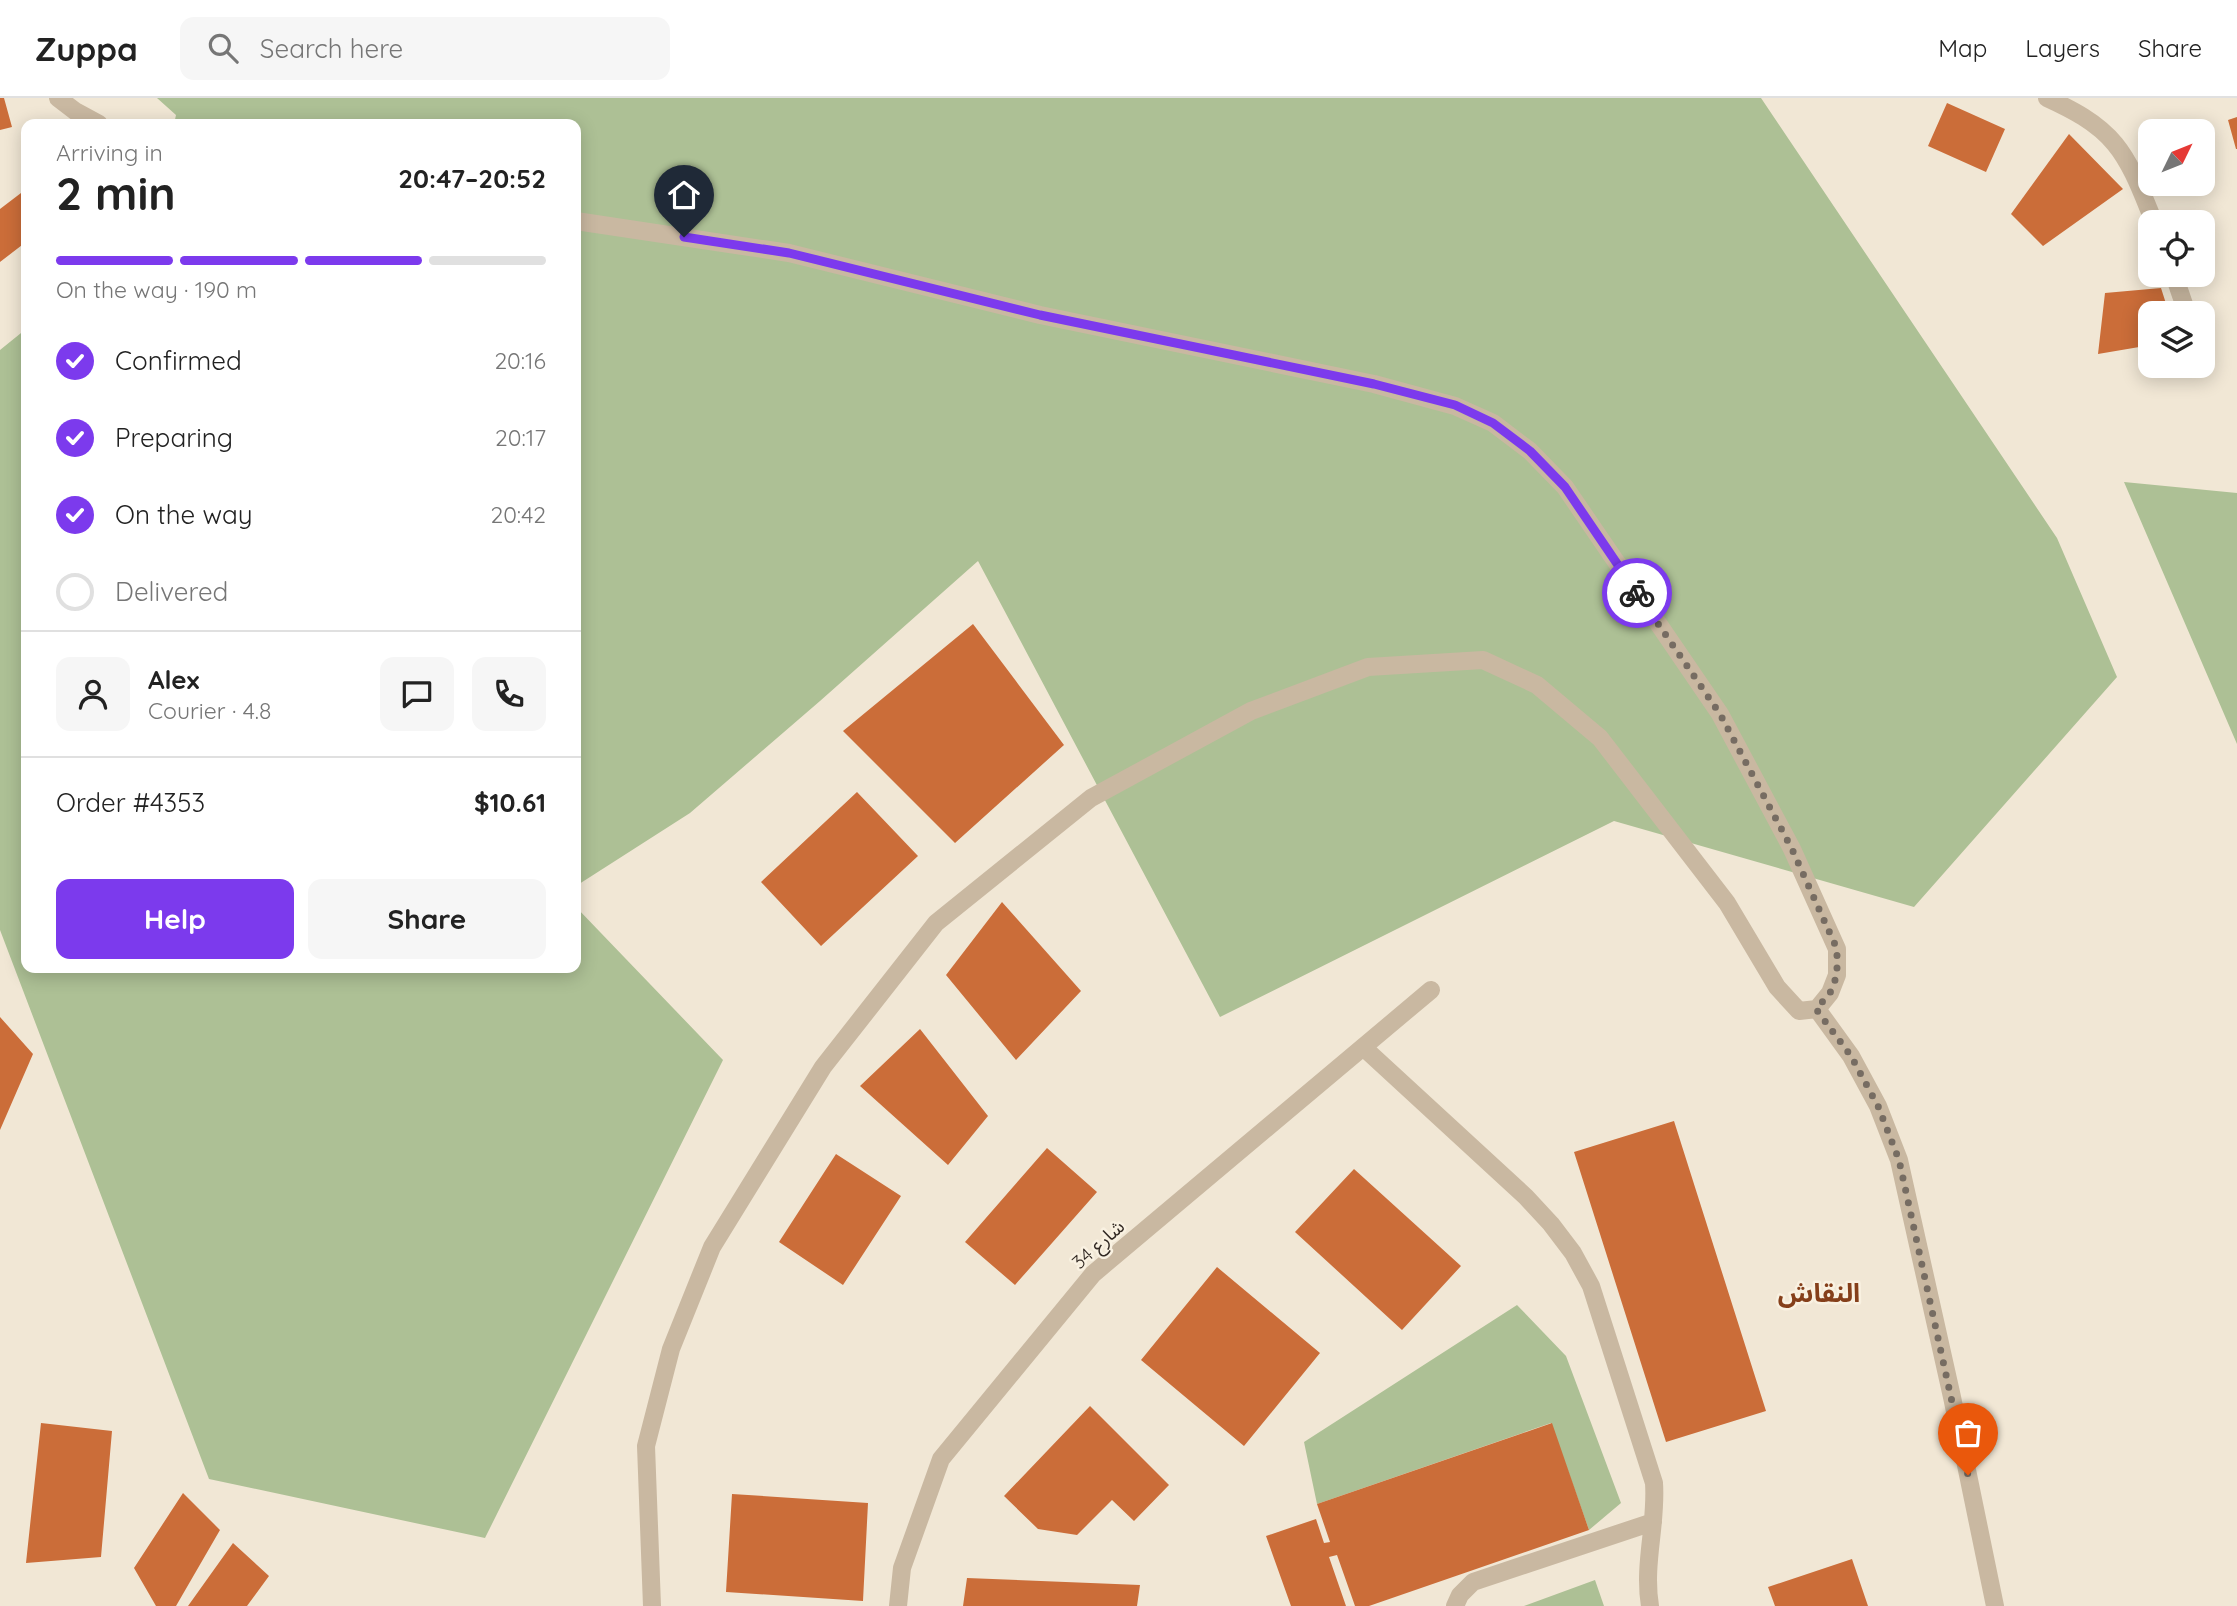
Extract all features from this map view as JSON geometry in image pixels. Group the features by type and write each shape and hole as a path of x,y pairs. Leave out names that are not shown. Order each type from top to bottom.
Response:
{"street":[{"path":"58,98 90,119"},
{"path":"2047,98 2080,113 2115,143 2149,210"},
{"path":"581,222 789,253 1040,315 1374,384 1455,405 1493,423 1530,451 1565,487 1720,714 1792,849 1837,949 1837,975 1830,993 1816,1009 1799,1011 1777,987 1727,903 1600,738 1537,685 1483,660 1368,667 1251,711 1091,798 936,923 823,1066 712,1247 671,1349 646,1446 652,1606"},
{"name":"شارع 34","path":"898,1606 902,1568 941,1459 1093,1274 1431,990"},
{"path":"1816,1009 1851,1056 1878,1106 1899,1160 1995,1606"},
{"path":"1363,1047 1526,1197 1551,1224 1573,1254 1591,1286 1654,1483 1655,1503 1647,1571 1650,1606"},
{"path":"1455,1606 1460,1595 1473,1582 1653,1522"}],"green space":[{"path":"157,98 1761,98 2057,538 2117,677 1914,907 1614,821 1220,1017 978,561 690,813 581,883 581,119 175,119 176,115"},
{"path":"21,333 21,973 581,973 581,912 723,1060 485,1538 209,1479 0,930 0,350"},
{"path":"2124,482 2237,493 2237,744"},
{"path":"1517,1305 1566,1356 1621,1503 1589,1530 1551,1423 1317,1504 1304,1442"},
{"path":"1595,1580 1604,1606 1524,1606"}],"building":[{"path":"0,98 4,98 12,127 0,130"},
{"path":"1947,103 2005,129 1986,172 1928,146"},
{"path":"2237,117 2237,149 2236,149 2228,120"},
{"path":"2069,134 2123,189 2043,246 2011,214"},
{"path":"21,193 21,246 0,262 0,209"},
{"path":"2161,288 2165,301 2138,301 2138,347 2098,354 2105,293"},
{"path":"973,624 1064,745 955,843 843,731"},
{"path":"857,792 918,856 821,946 761,882"},
{"path":"1002,902 1081,991 1016,1060 946,975"},
{"path":"0,1017 33,1054 0,1130"},
{"path":"920,1029 988,1116 948,1165 860,1086"},
{"path":"1674,1121 1766,1411 1666,1442 1574,1152"},
{"path":"1047,1148 1097,1192 1015,1285 965,1242"},
{"path":"836,1154 901,1196 843,1285 779,1242"},
{"path":"1354,1169 1461,1266 1402,1330 1295,1232"},
{"path":"1217,1267 1320,1353 1244,1446 1141,1360"},
{"path":"1090,1406 1169,1485 1134,1521 1112,1500 1077,1535 1038,1529 1004,1496"},
{"path":"41,1423 112,1431 101,1557 26,1563"},
{"path":"1552,1423 1589,1530 1369,1606 1355,1606 1337,1555 1329,1557 1346,1606 1291,1606 1266,1536 1316,1519 1324,1543 1330,1542 1317,1504"},
{"path":"183,1493 220,1530 176,1606 156,1606 134,1568"},
{"path":"732,1494 868,1503 863,1601 726,1592"},
{"path":"233,1543 269,1576 247,1606 188,1606"},
{"path":"1852,1559 1868,1606 1775,1606 1768,1587"},
{"path":"967,1578 1140,1585 1137,1606 963,1606"}],"way so far":[{"path":"1637,593 1720,714 1792,849 1837,949 1837,975 1830,993 1816,1009 1851,1056 1878,1106 1899,1160 1968,1475"}],"district":[{"name":"النقاش","path":"1819,1293"}],"route":[{"path":"684,237 789,253 1040,315 1374,384 1455,405 1493,423 1530,451 1565,487 1637,593"}]}
